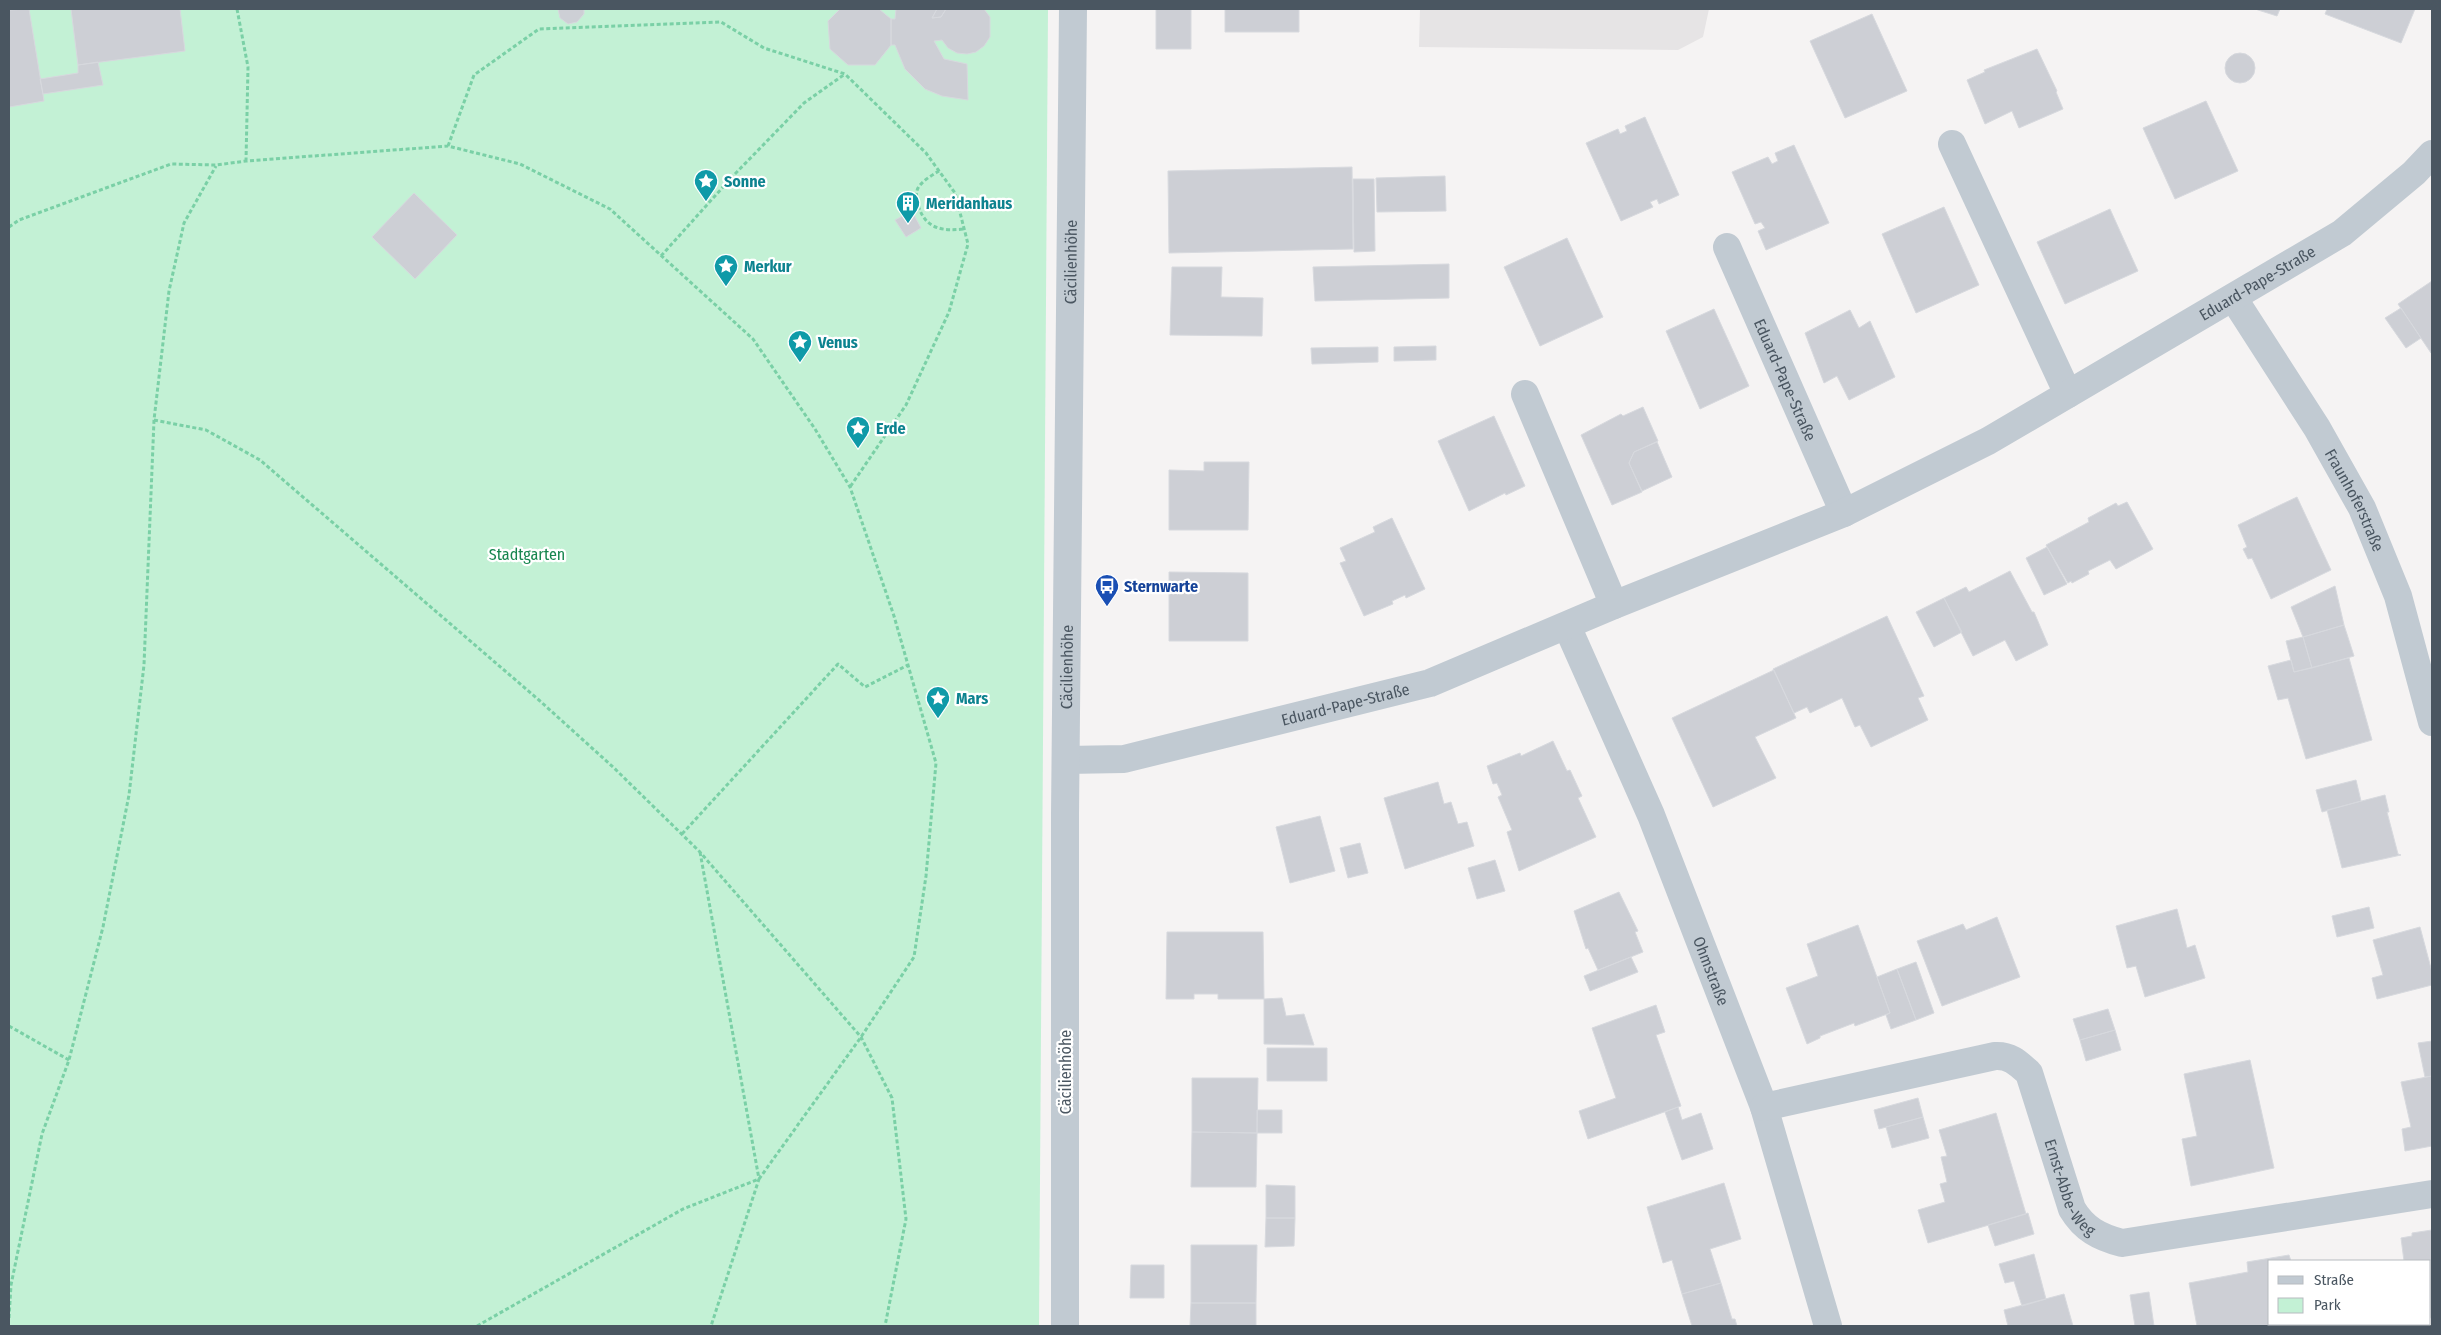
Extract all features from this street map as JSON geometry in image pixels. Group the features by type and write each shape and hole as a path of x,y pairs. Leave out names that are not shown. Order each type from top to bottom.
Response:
{"street":[{"name":"Cäcilienhöhe","path":"1065,1326 1066,760 1074,9"},
{"path":"1952,144 2068,394"},
{"name":"Eduard-Pape-Straße","path":"1066,760 1124,759 1430,683 1614,605 1844,513 1988,441 2234,299 2342,233 2414,173 2432,154"},
{"name":"Eduard-Pape-Straße","path":"1727,247 1844,513"},
{"name":"Fraunhoferstraße","path":"2234,299 2317,428 2362,508 2398,596 2432,722"},
{"path":"1525,394 1614,605"},
{"name":"Ohmstraße","path":"1567,626 1651,815 1764,1107 1828,1326"},
{"name":"Ernst-Abbe-Weg","path":"1764,1107 2005,1055 2018,1062 2029,1073 2072,1209 2078,1220 2099,1236 2122,1243 2432,1194"}],"path":[{"path":"237,9 248,67 246,161"},
{"path":"448,146 474,75 539,29 722,22 764,48 845,74 926,153 939,170 955,194 968,244 949,312 906,405 850,487"},
{"path":"661,256 732,177 804,103 845,74"},
{"path":"9,227 19,220 171,164 216,165 246,161 448,146 520,164 610,209 753,339 815,429 850,487 894,616 936,763 926,876 914,957 862,1037 759,1179 711,1326"},
{"path":"9,1318 11,1286 42,1134 69,1060 104,927 129,795 144,665 154,420 169,291 184,224 216,165"},
{"path":"939,170 918,187 916,194 922,215 929,224 939,230 964,229"},
{"path":"154,420 206,430 260,460 547,708 613,767 700,851 862,1037 892,1098 906,1219 886,1326"},
{"path":"682,834 838,664 865,686 908,665"},
{"path":"700,851 759,1179"},
{"path":"9,1026 69,1060"},
{"path":"477,1326 683,1209 759,1179"}],"shaded area":[{"path":"1420,9 1709,9 1703,37 1678,50 1419,47"}],"green space":[{"name":"Stadtgarten","path":"9,9 1048,9 1039,1326 9,1326"}],"building":[{"path":"29,9 44,101 9,107 9,10"},
{"path":"71,9 180,9 185,51 78,65"},
{"path":"558,9 584,9 584,14 577,22 568,24 560,18"},
{"path":"840,9 879,9 891,19 891,45 875,65 848,65 830,49 828,21"},
{"path":"896,9 937,9 932,18 941,17 946,9 984,9 990,17 990,37 984,46 976,52 967,54 957,53 948,48 942,40 934,41 944,59 967,64 968,100 942,96 925,89 905,69 895,45 891,45 891,19 895,19"},
{"path":"937,9 946,9 941,17 932,18"},
{"path":"1156,9 1191,9 1191,49 1156,49"},
{"path":"1225,9 1299,9 1299,32 1225,32"},
{"path":"2255,9 2280,9 2277,16"},
{"path":"2327,9 2415,9 2401,43 2325,14"},
{"path":"1872,14 1907,91 1845,118 1810,41"},
{"path":"2037,49 2057,91 2063,109 2019,128 2012,111 1985,124 1967,80 1985,72 1984,70"},
{"path":"2240,53 2251,57 2255,68 2251,79 2240,83 2229,79 2225,68 2229,57"},
{"path":"98,62 103,85 43,94 40,79 78,73 78,65"},
{"path":"2206,101 2238,171 2175,199 2143,128"},
{"path":"1645,117 1679,195 1659,204 1657,199 1650,202 1653,207 1621,221 1586,143 1618,129 1620,134 1627,131 1625,126"},
{"path":"1794,145 1829,223 1766,250 1758,231 1765,228 1761,222 1755,224 1732,172 1768,157 1772,164 1778,161 1775,153"},
{"path":"1352,167 1353,249 1169,253 1168,171"},
{"path":"1445,176 1446,211 1377,212 1376,178"},
{"path":"1353,179 1374,179 1375,251 1354,252"},
{"path":"414,193 457,235 415,279 372,237"},
{"path":"1944,207 1979,285 1916,313 1882,234"},
{"path":"2110,209 2138,271 2065,304 2037,242"},
{"name":"Meridanhaus","path":"912,211 921,228 906,237 895,220"},
{"path":"1567,238 1603,317 1540,346 1504,267"},
{"path":"1449,264 1449,298 1315,301 1313,267"},
{"path":"1172,267 1222,267 1221,297 1263,298 1262,336 1170,335"},
{"path":"2432,281 2432,352 2431,353 2398,304"},
{"path":"2401,308 2421,338 2406,348 2385,318"},
{"path":"1714,309 1749,386 1700,409 1666,331"},
{"path":"1850,310 1859,328 1870,321 1895,377 1849,400 1837,376 1824,383 1805,333"},
{"path":"1436,346 1436,360 1394,361 1394,347"},
{"path":"1378,347 1378,362 1312,364 1311,348"},
{"path":"1643,407 1658,441 1634,452 1629,463 1642,492 1612,505 1581,435 1621,414 1623,416"},
{"path":"1494,416 1525,486 1506,495 1505,493 1469,511 1438,441"},
{"path":"1657,442 1672,477 1642,491 1629,463 1634,452"},
{"path":"1204,462 1249,462 1248,530 1169,530 1169,470 1204,471"},
{"path":"2297,497 2331,570 2271,599 2252,558 2248,559 2243,549 2247,547 2238,525"},
{"path":"2127,502 2153,549 2116,569 2110,560 2088,571 2089,574 2072,583 2071,581 2068,583 2046,545 2089,522 2088,518 2116,503 2118,506"},
{"path":"1392,518 1425,589 1406,598 1405,595 1392,601 1393,604 1364,616 1340,563 1346,561 1340,548 1375,532 1373,527"},
{"path":"2047,547 2067,584 2044,595 2026,558"},
{"path":"2010,571 2032,612 2034,612 2048,645 2016,661 2005,640 1973,656 1944,598 1966,587 1969,592"},
{"path":"1169,572 1248,573 1248,641 1169,641"},
{"path":"2335,586 2344,625 2303,637 2291,607"},
{"path":"1944,598 1962,632 1934,647 1916,612"},
{"path":"1887,616 1924,696 1918,698 1928,720 1871,747 1860,725 1855,727 1842,698 1810,713 1807,707 1794,713 1773,669"},
{"path":"2344,625 2354,656 2312,668 2303,637"},
{"path":"2303,637 2312,668 2294,672 2286,641"},
{"path":"2349,658 2372,740 2306,759 2288,698 2278,700 2268,666 2291,660 2294,672"},
{"path":"1774,670 1796,718 1755,737 1776,778 1713,807 1672,718"},
{"path":"1553,741 1567,771 1570,770 1582,796 1578,798 1596,837 1519,871 1507,832 1512,830 1498,797 1502,795 1497,783 1493,784 1487,766 1520,753 1521,756"},
{"path":"2356,780 2361,801 2322,812 2316,790"},
{"path":"1438,782 1444,804 1451,802 1458,824 1467,822 1474,846 1405,869 1384,798"},
{"path":"2385,795 2389,812 2387,812 2398,854 2401,855 2342,868 2327,810"},
{"path":"1320,816 1335,871 1290,883 1276,827"},
{"path":"1360,843 1368,873 1348,878 1340,848"},
{"path":"1495,860 1505,891 1477,899 1468,868"},
{"path":"1619,892 1638,931 1635,932 1643,952 1598,970 1588,948 1586,949 1574,911"},
{"path":"2369,907 2374,928 2337,937 2332,916"},
{"path":"2177,909 2187,948 2195,945 2205,978 2145,997 2136,966 2127,968 2116,926"},
{"path":"1997,917 2020,977 1942,1006 1917,941 1963,924 1966,930"},
{"path":"1858,925 1890,1013 1855,1026 1854,1023 1820,1036 1820,1038 1807,1044 1786,988 1818,976 1807,944"},
{"path":"2420,927 2432,972 2432,985 2377,999 2372,978 2383,975 2373,940"},
{"path":"1167,932 1263,932 1264,999 1218,999 1218,994 1194,994 1194,999 1166,999"},
{"path":"1631,957 1638,972 1590,991 1584,976"},
{"path":"1916,962 1934,1013 1916,1020 1897,969"},
{"path":"1897,969 1916,1020 1891,1029 1886,1015 1890,1013 1877,977"},
{"path":"1282,998 1286,1016 1304,1014 1314,1045 1264,1044 1264,999"},
{"path":"1656,1005 1665,1032 1656,1035 1681,1106 1588,1139 1579,1111 1616,1098 1592,1028"},
{"path":"2108,1009 2115,1030 2080,1040 2073,1019"},
{"path":"2115,1030 2121,1050 2086,1061 2080,1040"},
{"path":"2432,1041 2432,1076 2425,1077 2418,1043"},
{"path":"1267,1048 1327,1048 1327,1081 1267,1081"},
{"path":"2250,1060 2274,1168 2191,1186 2182,1139 2197,1136 2184,1074"},
{"path":"2432,1076 2432,1146 2405,1151 2402,1129 2411,1127 2401,1082"},
{"path":"1192,1078 1258,1078 1257,1133 1192,1132"},
{"path":"1918,1098 1923,1117 1879,1129 1874,1110"},
{"path":"1678,1107 1682,1120 1701,1113 1713,1149 1682,1160 1665,1112"},
{"path":"1257,1110 1282,1110 1282,1133 1257,1133"},
{"path":"1996,1113 2026,1214 1928,1243 1918,1210 1945,1202 1940,1184 1947,1182 1941,1157 1947,1156 1939,1130"},
{"path":"1923,1117 1929,1138 1892,1148 1886,1127"},
{"path":"1192,1132 1257,1133 1256,1187 1191,1187"},
{"path":"1724,1183 1741,1239 1710,1249 1721,1283 1682,1294 1672,1260 1663,1263 1647,1207"},
{"path":"1266,1185 1295,1186 1295,1218 1266,1218"},
{"path":"2028,1213 2034,1234 1995,1246 1988,1225"},
{"path":"1266,1218 1295,1218 1294,1246 1265,1247"},
{"path":"2432,1230 2431,1318 2431,1260 2404,1260 2401,1238 2412,1236 2412,1233"},
{"path":"1191,1245 1257,1245 1256,1303 1191,1303"},
{"path":"2034,1254 2046,1299 2022,1306 2014,1281 2005,1283 1999,1264"},
{"path":"2289,1255 2291,1260 2268,1260 2268,1325 2303,1326 2197,1326 2189,1283 2248,1272 2247,1262"},
{"path":"1131,1265 1164,1265 1164,1298 1130,1298"},
{"path":"1721,1283 1732,1319 1735,1319 1737,1326 1692,1326 1682,1294"},
{"path":"2149,1292 2154,1326 2135,1326 2130,1295"},
{"path":"2064,1294 2073,1326 2008,1326 2004,1310"},
{"path":"1191,1303 1256,1303 1256,1326 1190,1326"}],"place":[{"name":"Sonne","path":"706,202"},
{"name":"Meridanhaus","path":"908,224"},
{"name":"Merkur","path":"726,287"},
{"name":"Venus","path":"800,363"},
{"name":"Erde","path":"858,449"},
{"name":"Sternwarte","path":"1107,607"},
{"name":"Mars","path":"938,719"}]}
